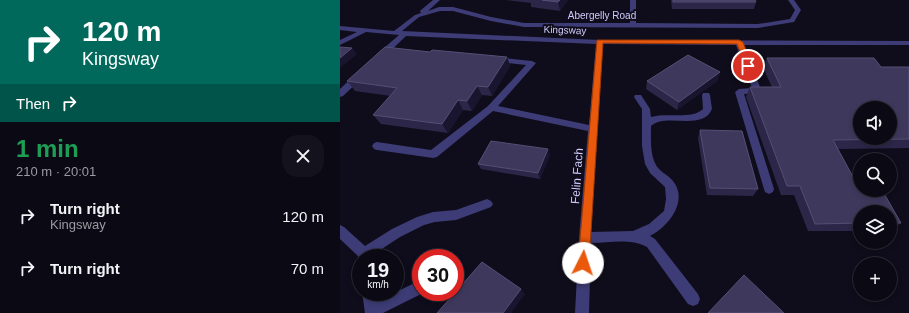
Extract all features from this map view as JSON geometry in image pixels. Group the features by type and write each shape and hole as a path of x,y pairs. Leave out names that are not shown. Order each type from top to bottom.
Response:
{"street":[{"path":"416,16 437,0"},
{"path":"633,0 633,25"},
{"name":"Abergelly Road","path":"375,61 416,16 439,9 453,9 491,19 524,25 758,26 792,21 798,10 791,0"},
{"path":"340,33 344,29"},
{"name":"Kingsway","path":"344,29 400,34 600,42 909,43"},
{"path":"340,44 363,31"},
{"name":"Felin Fach","path":"582,313 585,238 600,42"},
{"path":"739,42 757,90 739,92 769,189"},
{"path":"377,146 433,154 491,108 532,63 487,58"},
{"path":"340,94 363,72"},
{"path":"647,125 652,120 658,118 700,116 707,111 708,107 706,95"},
{"path":"633,237 645,233 667,218 672,203 671,188 669,184 653,170 648,158 646,109 638,97"},
{"path":"491,108 593,129"},
{"path":"374,249 406,227 418,222 431,218 452,216 487,204"},
{"path":"340,230 358,249"},
{"path":"585,238 633,237 645,239 651,243 693,299"},
{"path":"370,301 372,312 412,292"}],"building":[{"path":"542,0 560,0 558,2"},
{"path":"673,0 755,0 756,2 673,2"},
{"path":"340,47 352,48 340,58"},
{"path":"385,47 430,52 432,50 507,57 488,87 477,86 467,101 458,100 442,124 373,115 397,88 347,81"},
{"path":"688,55 720,72 679,102 647,81"},
{"path":"767,58 874,58 881,67 909,67 909,139 897,139 897,101 853,101 853,140 833,140 853,177 853,197 886,197 891,205 853,205 853,223 815,224 800,186 787,186 750,87 781,87"},
{"path":"700,130 742,131 758,189 710,188"},
{"path":"491,141 548,149 538,173 478,164"},
{"path":"897,216 901,223 897,223"},
{"path":"482,262 521,289 503,313 437,313 448,301 464,301 464,282"},
{"path":"744,275 784,313 708,313"}],"route":[{"path":"583,263 600,42 739,42 748,66"}]}
